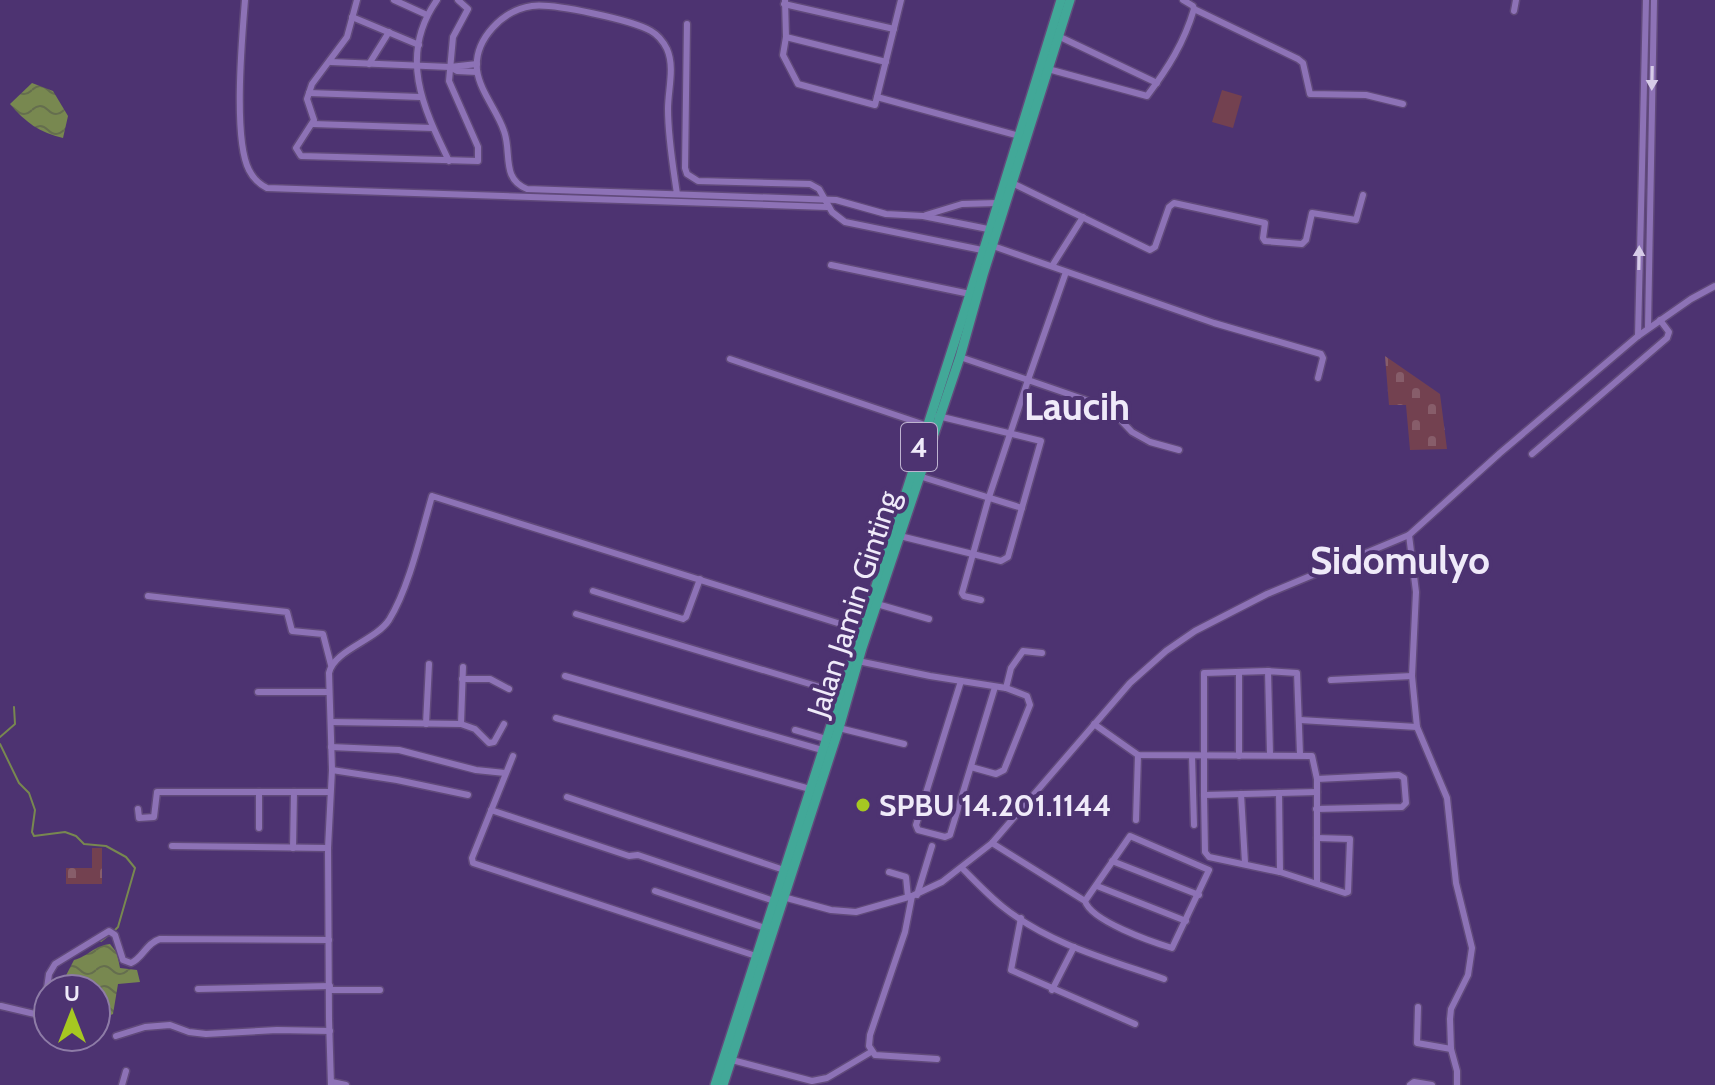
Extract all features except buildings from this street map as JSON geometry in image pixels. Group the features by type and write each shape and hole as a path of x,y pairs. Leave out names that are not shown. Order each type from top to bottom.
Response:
{"highway":[{"name":"Jalan Jamin Ginting","path":"723,1085 779,899 839,728 919,476 988,229 1061,0"},
{"name":"Jalan Jamin Ginting","path":"715,1085 765,928 779,899 784,870 925,425 934,415 960,357 1070,0"}],"street":[{"path":"245,0 242,136 249,171 267,188 827,207"},
{"path":"357,0 347,37 312,84 307,99 313,124 296,148 301,156 476,162 479,153 449,81 453,37 468,9 458,0"},
{"path":"394,0 427,15"},
{"path":"437,0 427,15 417,66 420,97 449,161"},
{"path":"582,0 582,12"},
{"path":"894,29 785,2 783,55 798,84 875,105 886,62 894,29 901,0"},
{"path":"1183,0 1194,9 1298,59 1303,63 1310,94 1366,95 1403,104"},
{"path":"1514,11 1516,0"},
{"path":"1638,336 1646,0"},
{"path":"1648,328 1654,0"},
{"path":"677,194 670,147 671,62 666,46 652,31 582,12 535,5 508,14 489,31 477,72 505,134 510,176 519,186 527,189 836,200 886,214 923,216 988,229"},
{"path":"1048,69 1147,96 1176,57 1194,9"},
{"path":"352,17 419,45"},
{"path":"687,24 687,174 698,181 810,184 819,189 827,207 845,222 982,250"},
{"path":"369,64 389,32"},
{"path":"1058,36 1157,83"},
{"path":"786,37 886,62"},
{"path":"331,62 450,67 477,64"},
{"path":"450,67 457,71 477,72"},
{"path":"309,93 420,97"},
{"path":"877,97 1019,136"},
{"path":"1642,118 1652,118"},
{"path":"313,124 433,128"},
{"path":"1012,183 1150,250 1155,247 1169,207 1176,203 1265,223 1265,241 1302,244 1306,240 1312,213 1356,220 1363,195"},
{"path":"923,216 962,204 997,203"},
{"path":"1052,266 1083,217"},
{"path":"993,246 1214,323 1321,354 1323,358 1318,378"},
{"path":"831,265 970,294"},
{"path":"981,600 962,594 989,497 1066,272"},
{"path":"491,810 779,899 831,910 856,912 912,896 942,882 992,843 1138,675 1166,651 1195,631 1267,594 1409,535 1638,336 1715,286"},
{"path":"1532,454 1667,338 1669,332 1660,320"},
{"path":"960,357 1109,408 1132,432 1150,442 1179,450"},
{"path":"730,359 925,425"},
{"path":"900,536 1006,561 1041,441 934,415"},
{"path":"919,476 1022,508"},
{"path":"331,665 374,635 389,620 408,575 432,496 860,630"},
{"path":"1409,535 1416,592 1412,676 1417,727 1447,798 1456,883 1472,948 1466,984 1451,1009 1451,1049 1457,1085"},
{"path":"593,591 683,619 700,579"},
{"path":"148,596 287,612 292,631 323,634 331,665 332,770 328,848 332,1083 346,1085"},
{"path":"877,604 929,619"},
{"path":"576,614 840,693"},
{"path":"1006,688 1011,668 1023,651 1042,653"},
{"path":"858,661 1006,688 1025,695 1030,701 1009,762 1000,774 971,767"},
{"path":"426,724 429,664"},
{"path":"461,724 463,667"},
{"path":"1268,671 1270,754"},
{"path":"1239,672 1239,756"},
{"path":"1300,754 1297,673 1204,674 1202,756 1205,852 1212,858 1280,872 1345,893 1350,890 1351,842 1348,838 1317,838"},
{"path":"565,676 822,750"},
{"path":"1331,680 1412,676"},
{"path":"462,679 490,679 509,689"},
{"path":"961,681 916,824 917,829 945,837 950,836 995,687"},
{"path":"258,692 329,692"},
{"path":"556,718 810,789"},
{"path":"1300,720 1417,727"},
{"path":"331,722 461,724 475,729 489,743 494,742 504,724"},
{"path":"1094,724 1138,755 1310,755 1314,759 1317,779 1317,883"},
{"path":"839,728 904,744"},
{"path":"795,730 826,739"},
{"path":"331,747 399,750 476,770 505,773"},
{"path":"1136,820 1138,755"},
{"path":"513,756 472,858 475,864 756,956"},
{"path":"1192,756 1194,825"},
{"path":"332,770 468,795"},
{"path":"1316,809 1402,807 1406,803 1404,778 1399,775 1317,779"},
{"path":"138,809 140,818 154,817 157,792 330,792"},
{"path":"259,792 259,828"},
{"path":"293,848 294,792"},
{"path":"1204,795 1317,792"},
{"path":"1279,793 1280,872"},
{"path":"1241,794 1245,863"},
{"path":"567,797 784,870"},
{"path":"992,843 1085,901 1090,910 1112,924 1170,948 1174,947 1209,875 1208,869 1129,836 1085,901"},
{"path":"172,846 328,848"},
{"path":"871,1052 870,1035 905,932 912,896 932,846"},
{"path":"1112,861 1199,895"},
{"path":"962,868 1004,908 1021,918 1074,947 1164,979"},
{"path":"889,872 906,877 912,896"},
{"path":"1097,886 1186,921"},
{"path":"655,891 765,928"},
{"path":"1021,918 1010,968 1052,990 1135,1024"},
{"path":"1,1006 43,1016 53,967 113,933 121,956 131,963 137,961 149,944 160,939 329,940"},
{"path":"1052,990 1074,947"},
{"path":"198,989 380,990"},
{"path":"1418,1007 1417,1043 1451,1049"},
{"path":"116,1036 137,1029 170,1025 206,1034 330,1031"},
{"path":"871,1052 875,1055 937,1059"},
{"path":"732,1060 812,1081 827,1078 871,1052"},
{"path":"122,1085 126,1071"},
{"path":"1410,1085 1414,1082 1432,1085"}],"green space":[{"path":"1222,90 1242,96 1233,128 1212,122"},
{"path":"1385,356 1440,394 1447,449 1410,450 1406,405 1389,405"},
{"path":"92,848 102,848 102,884 66,884 66,868 92,868"}],"water":[{"path":"32,83 53,91 68,116 63,138 34,126 10,104"},
{"path":"110,944 117,953 120,968 137,970 140,982 118,984 112,1014 112,973 67,973 74,960"}],"waterway":[{"path":"0,737 15,724 14,707"},
{"path":"0,744 19,783 29,793 35,810 34,836 65,832 76,836 84,844 106,846 126,857 135,868 115,930"},
{"path":"101,941 110,934"}],"place":[{"name":"SPBU 14.201.1144","path":"863,805"}],"district":[{"name":"Laucih","path":"1077,406"},
{"name":"Sidomulyo","path":"1400,560"}]}
